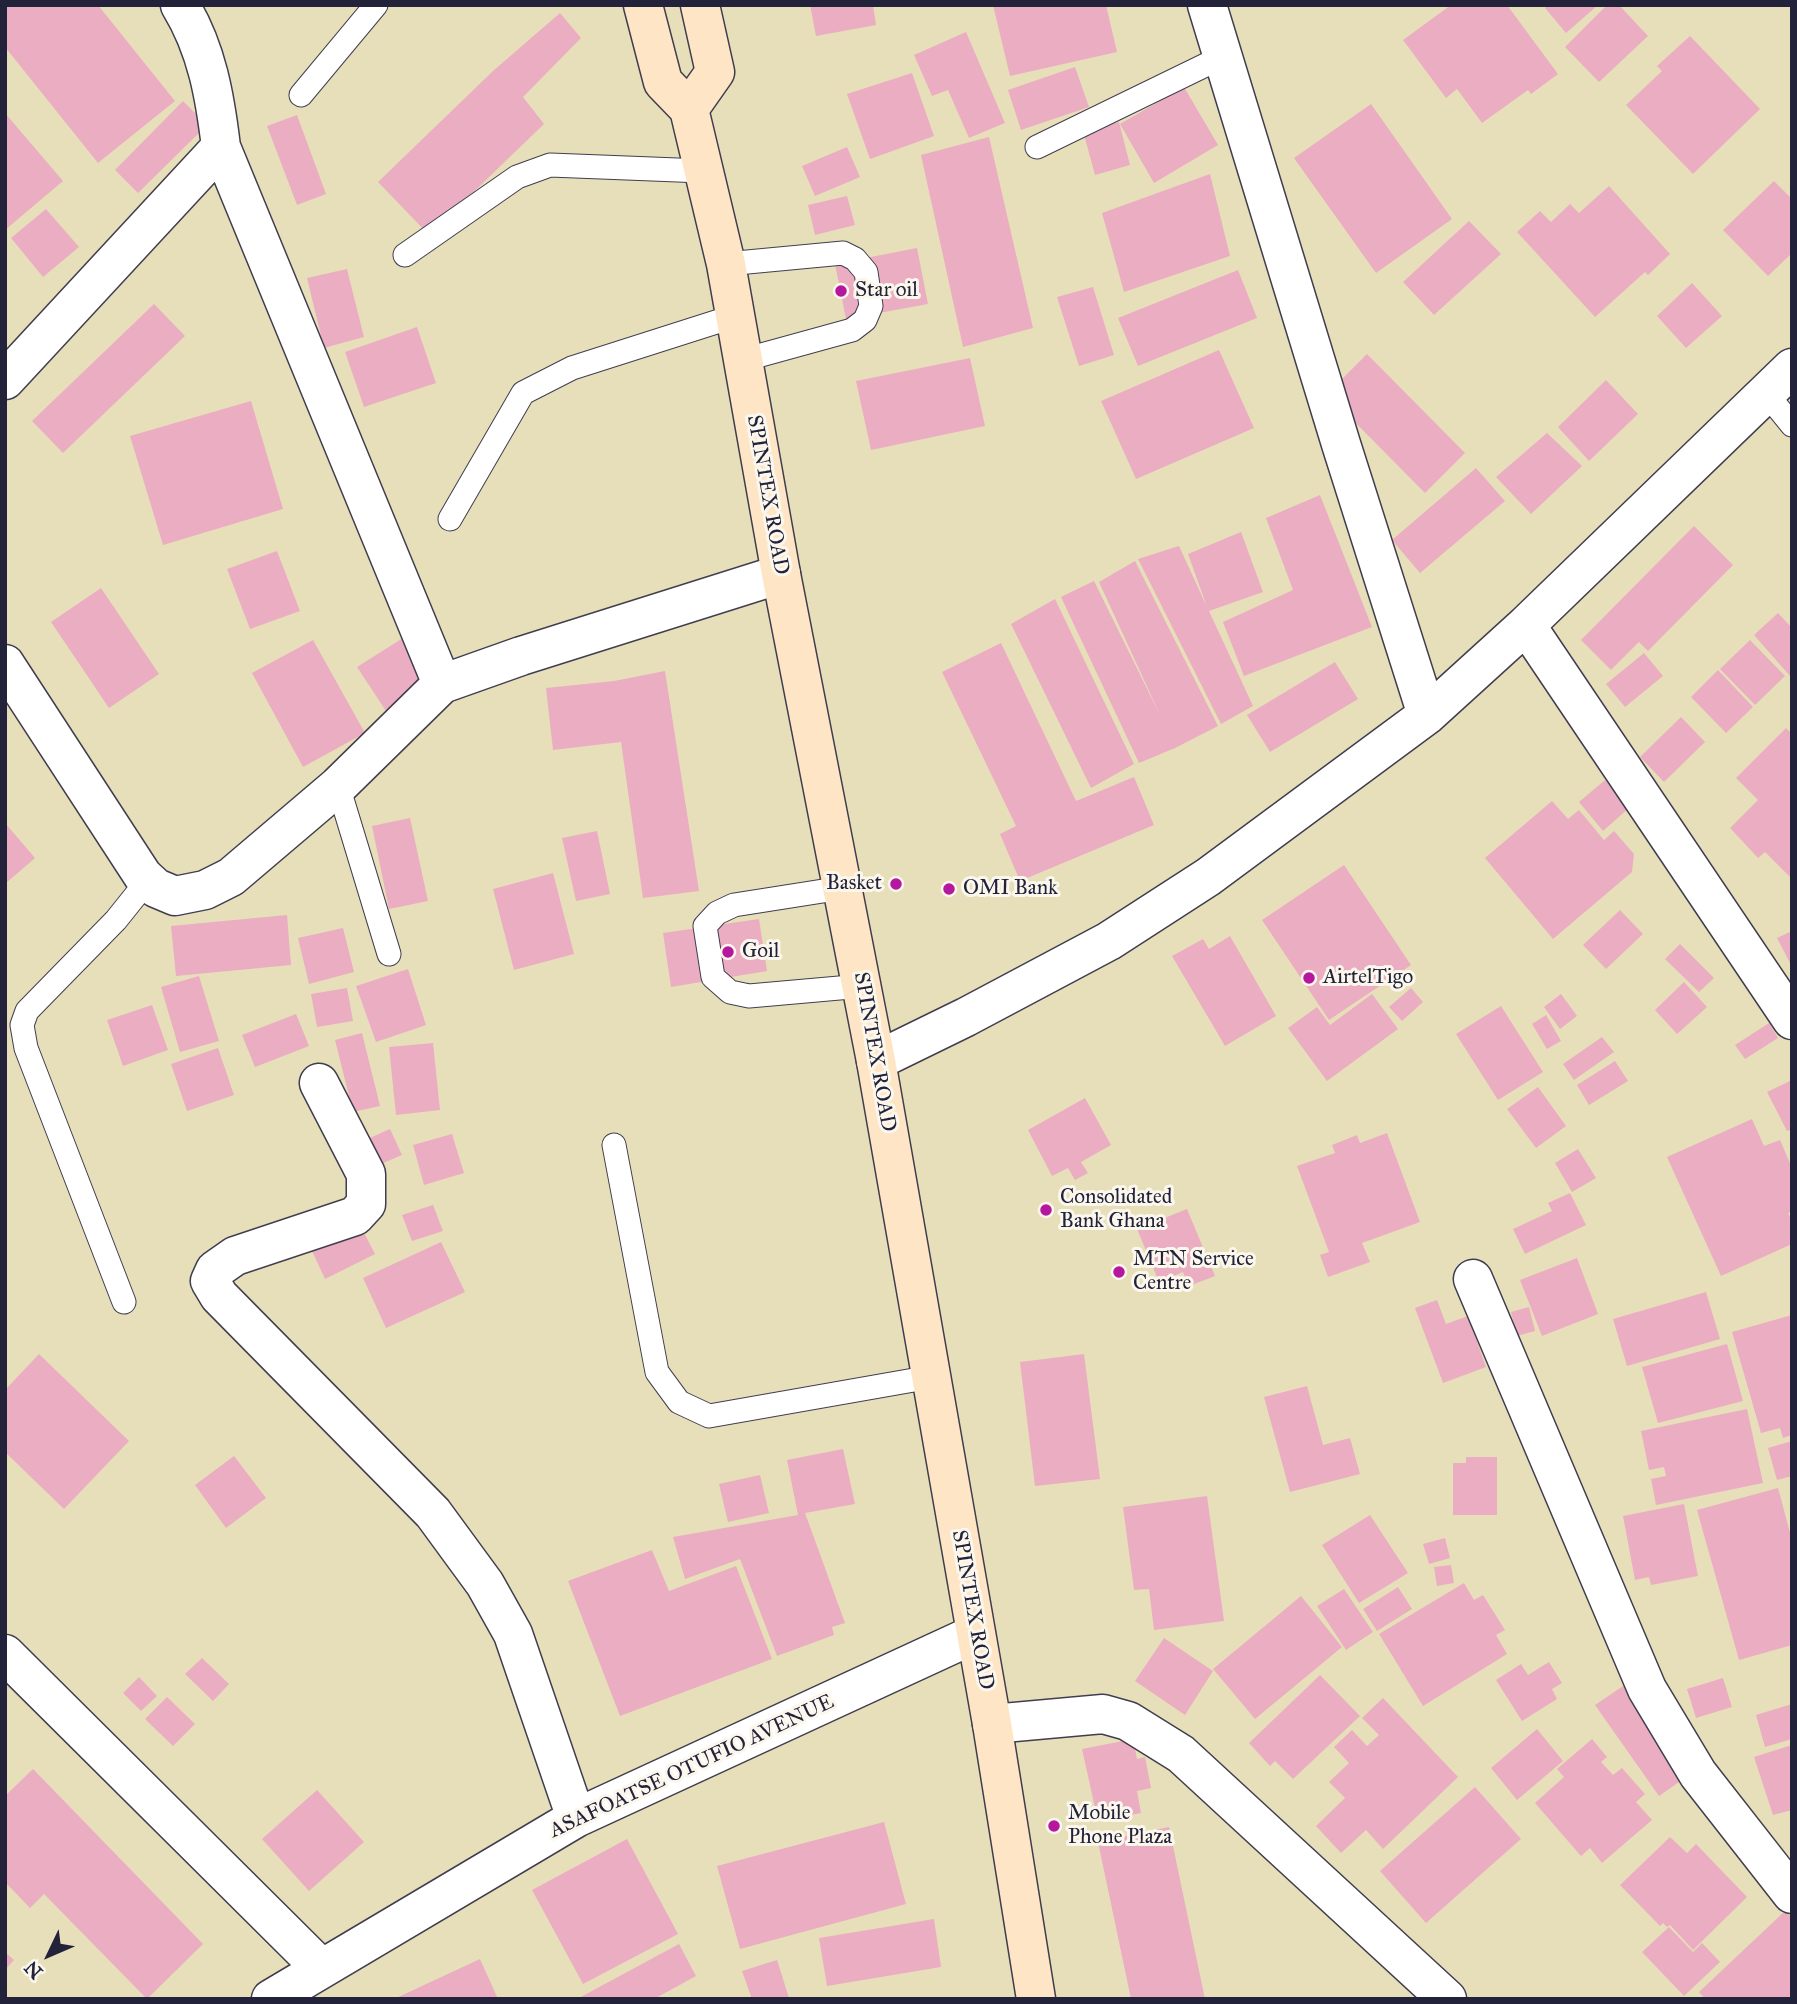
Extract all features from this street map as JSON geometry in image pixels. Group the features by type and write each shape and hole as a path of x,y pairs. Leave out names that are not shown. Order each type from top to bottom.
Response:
{"main road":[{"path":"643,5 663,82 689,109 715,72 700,5"},
{"name":"SPINTEX ROAD","path":"689,109 726,264 782,574 876,1061 992,1724 1036,1999"}],"street":[{"path":"180,5 203,52 215,98 220,147 442,684"},
{"path":"1207,5 1427,715"},
{"path":"5,380 220,147"},
{"path":"876,1061 1109,941 1208,877 1427,715 1526,625 1779,381"},
{"path":"5,664 136,864 156,888 175,896 205,890 231,877 338,786 442,684 521,656 782,574"},
{"path":"1526,625 1792,1020"},
{"path":"319,1083 366,1174 366,1204 355,1216 234,1256 215,1270 210,1281 219,1296 433,1513 485,1584 513,1634 576,1818"},
{"path":"1473,1279 1647,1689 1698,1774 1792,1894"},
{"name":"ASAFOATSE OTUFIO AVENUE","path":"271,1999 313,1982 576,1818 975,1634"},
{"path":"5,1654 313,1982"},
{"path":"992,1724 1103,1714 1128,1721 1181,1754 1447,1999"}],"lane":[{"path":"301,95 376,5"},
{"path":"1037,147 1223,57"},
{"path":"405,255 516,177 551,165 703,171"},
{"path":"726,264 843,253 855,259 866,272 871,306 865,320 852,330 743,360"},
{"path":"450,519 523,393 572,368 735,316"},
{"path":"1779,381 1792,425"},
{"path":"338,786 389,954"},
{"path":"124,1302 26,1048 22,1025 27,1011 116,920 148,880"},
{"path":"842,888 734,905 717,913 705,926 713,977 730,992 749,996 862,986"},
{"path":"614,1145 657,1372 679,1402 709,1416 931,1377"}],"building":[{"path":"5,5 98,5 175,101 98,163 5,47"},
{"path":"810,5 873,5 876,25 816,36"},
{"path":"993,5 1106,5 1117,52 1010,76"},
{"path":"1451,5 1507,5 1558,74 1531,94 1528,90 1482,123 1457,89 1446,98 1403,40"},
{"path":"1548,5 1598,5 1566,33 1545,8"},
{"path":"1607,5 1619,5 1648,36 1599,82 1565,47"},
{"path":"560,13 581,38 523,97 544,124 429,235 378,182 493,71"},
{"path":"966,32 1005,123 969,138 948,90 932,96 914,55"},
{"path":"1690,36 1760,109 1693,174 1626,105 1662,71 1657,66"},
{"path":"1075,67 1089,107 1021,130 1008,90"},
{"path":"912,73 934,136 870,159 847,94"},
{"path":"1184,87 1218,145 1154,183 1120,124"},
{"path":"183,101 207,125 138,193 115,170"},
{"path":"1371,104 1452,219 1376,273 1294,158"},
{"path":"5,113 63,181 5,230"},
{"path":"297,115 326,194 297,205 267,126"},
{"path":"1119,122 1130,165 1095,175 1083,131"},
{"path":"989,137 1033,328 963,347 921,155"},
{"path":"847,147 860,177 815,196 802,166"},
{"path":"1210,174 1230,256 1124,292 1102,213"},
{"path":"1774,181 1792,199 1792,253 1768,276 1723,230"},
{"path":"1609,186 1670,254 1648,275 1645,272 1595,317 1517,232 1540,211 1551,222 1570,204 1579,213"},
{"path":"847,196 855,225 815,235 808,205"},
{"path":"46,209 79,247 43,277 11,238"},
{"path":"1469,221 1501,254 1434,315 1403,282"},
{"path":"917,248 928,304 846,319 835,264"},
{"path":"347,269 364,337 324,348 307,278"},
{"path":"1238,270 1257,318 1138,366 1118,318"},
{"path":"1692,283 1722,316 1686,348 1657,316"},
{"path":"1093,287 1114,355 1079,366 1057,297"},
{"path":"154,304 185,336 63,453 32,421"},
{"path":"417,327 436,383 364,407 345,352"},
{"path":"1219,350 1254,428 1136,479 1101,401"},
{"path":"1367,354 1465,453 1425,493 1327,394"},
{"path":"970,358 985,426 871,450 856,381"},
{"path":"1606,380 1638,414 1589,461 1558,427"},
{"path":"251,401 283,509 163,545 130,436"},
{"path":"1547,433 1582,466 1531,514 1496,477"},
{"path":"1476,468 1505,501 1420,573 1392,540"},
{"path":"1320,495 1372,627 1244,676 1223,622 1293,590 1266,518"},
{"path":"1694,526 1733,565 1648,651 1639,642 1611,670 1581,640"},
{"path":"1241,532 1263,592 1209,611 1253,706 1221,724 1138,559 1179,546 1207,607 1188,554"},
{"path":"277,551 300,611 250,629 227,569"},
{"path":"1135,561 1218,726 1139,763 1061,597 1094,581 1161,717 1099,582"},
{"path":"101,588 159,674 109,708 51,622"},
{"path":"1055,599 1134,764 1091,788 1011,624"},
{"path":"1778,613 1792,628 1790,676 1754,635"},
{"path":"403,638 432,682 386,711 357,667"},
{"path":"313,640 365,733 303,767 252,673"},
{"path":"1750,640 1785,676 1755,705 1720,669"},
{"path":"1001,643 1076,801 1134,777 1154,825 1020,881 1000,834 1016,826 942,672"},
{"path":"1644,653 1663,676 1625,707 1606,684"},
{"path":"1335,662 1358,699 1270,752 1247,715"},
{"path":"1718,670 1753,707 1726,733 1691,697"},
{"path":"665,671 699,891 643,898 621,742 553,750 546,688 614,681"},
{"path":"1681,717 1705,742 1664,782 1640,757"},
{"path":"1786,728 1792,734 1792,879 1765,852 1758,858 1730,828 1758,800 1736,778"},
{"path":"1605,780 1629,808 1603,831 1579,802"},
{"path":"1552,801 1568,819 1579,810 1604,840 1614,831 1634,854 1632,872 1553,939 1485,858"},
{"path":"410,818 428,901 389,909 372,826"},
{"path":"5,823 35,858 5,884"},
{"path":"597,831 610,894 576,901 562,838"},
{"path":"1344,865 1411,965 1329,1020 1262,920"},
{"path":"553,873 574,954 514,970 493,889"},
{"path":"1620,910 1643,934 1606,969 1583,945"},
{"path":"287,915 291,965 176,976 171,926"},
{"path":"759,919 767,971 671,987 663,933"},
{"path":"343,928 354,972 309,984 298,938"},
{"path":"1792,931 1792,967 1777,938"},
{"path":"1230,936 1276,1016 1225,1046 1172,956 1203,939 1209,949"},
{"path":"1680,944 1714,978 1699,992 1665,959"},
{"path":"408,969 426,1025 376,1042 356,986"},
{"path":"199,976 219,1041 180,1052 161,987"},
{"path":"1684,982 1707,1007 1677,1034 1655,1010"},
{"path":"347,988 353,1021 317,1027 311,994"},
{"path":"1411,988 1423,1002 1402,1021 1389,1007"},
{"path":"1372,994 1398,1029 1327,1081 1288,1028 1317,1007 1330,1025"},
{"path":"1561,994 1577,1016 1560,1029 1544,1007"},
{"path":"152,1005 168,1050 123,1066 107,1020"},
{"path":"1501,1006 1543,1072 1498,1100 1456,1034"},
{"path":"296,1014 309,1046 255,1067 242,1035"},
{"path":"1546,1015 1561,1041 1547,1049 1532,1024"},
{"path":"1769,1023 1778,1038 1745,1059 1735,1045"},
{"path":"362,1033 380,1106 353,1112 335,1040"},
{"path":"1602,1037 1614,1052 1574,1080 1563,1064"},
{"path":"433,1043 440,1110 396,1115 389,1047"},
{"path":"218,1048 234,1095 187,1111 171,1064"},
{"path":"1615,1061 1628,1081 1589,1105 1577,1085"},
{"path":"1792,1080 1792,1129 1787,1131 1767,1092"},
{"path":"1538,1087 1566,1126 1536,1148 1507,1109"},
{"path":"1085,1098 1111,1145 1081,1162 1088,1173 1075,1180 1068,1168 1052,1176 1028,1130"},
{"path":"1752,1119 1764,1146 1780,1140 1792,1168 1792,1211 1788,1213 1792,1221 1792,1244 1721,1276 1667,1157"},
{"path":"390,1129 402,1155 374,1167 363,1141"},
{"path":"1387,1133 1420,1222 1362,1243 1370,1262 1328,1277 1320,1255 1329,1252 1297,1166 1335,1153 1332,1145 1357,1135 1360,1143"},
{"path":"452,1134 464,1173 424,1185 413,1145"},
{"path":"1578,1149 1596,1178 1572,1192 1555,1163"},
{"path":"1570,1193 1586,1225 1525,1254 1513,1229 1552,1211 1548,1203"},
{"path":"433,1205 443,1231 412,1241 402,1215"},
{"path":"1187,1209 1215,1276 1189,1286 1183,1272 1159,1282 1137,1229"},
{"path":"361,1227 375,1254 325,1279 312,1251"},
{"path":"441,1242 465,1292 386,1328 363,1278"},
{"path":"1577,1258 1598,1314 1542,1336 1520,1280"},
{"path":"1706,1292 1720,1339 1627,1366 1613,1319"},
{"path":"1437,1300 1446,1324 1468,1316 1486,1367 1443,1383 1415,1308"},
{"path":"1529,1307 1535,1331 1517,1336 1511,1312"},
{"path":"1792,1315 1792,1435 1783,1438 1780,1428 1761,1433 1732,1332"},
{"path":"1727,1344 1743,1401 1658,1423 1642,1367"},
{"path":"39,1354 129,1441 64,1509 5,1452 5,1390"},
{"path":"1084,1354 1100,1479 1035,1486 1020,1362"},
{"path":"1307,1386 1323,1445 1350,1438 1360,1474 1290,1492 1264,1397"},
{"path":"1747,1409 1763,1483 1656,1505 1651,1479 1666,1476 1664,1467 1649,1470 1641,1431"},
{"path":"1792,1441 1792,1476 1777,1480 1768,1448"},
{"path":"843,1449 855,1504 805,1513 845,1623 832,1627 834,1635 777,1656 740,1559 685,1579 673,1537 798,1515 787,1460"},
{"path":"234,1456 266,1498 226,1528 195,1485"},
{"path":"1466,1457 1497,1457 1497,1515 1453,1515 1453,1463 1466,1463"},
{"path":"760,1475 769,1513 728,1522 719,1484"},
{"path":"1778,1488 1792,1540 1792,1645 1739,1660 1697,1510"},
{"path":"1207,1496 1224,1621 1154,1630 1149,1589 1134,1590 1123,1507"},
{"path":"1684,1504 1698,1576 1651,1585 1649,1577 1635,1580 1623,1516"},
{"path":"1370,1515 1408,1573 1359,1603 1322,1545"},
{"path":"1445,1538 1450,1558 1429,1564 1423,1544"},
{"path":"652,1550 669,1591 736,1566 772,1659 620,1716 568,1581"},
{"path":"1451,1565 1454,1583 1437,1586 1434,1567"},
{"path":"1464,1583 1474,1600 1483,1595 1505,1630 1496,1635 1507,1654 1423,1706 1379,1634"},
{"path":"1398,1587 1412,1609 1377,1631 1363,1609"},
{"path":"1344,1589 1373,1632 1346,1650 1317,1606"},
{"path":"1301,1596 1342,1647 1255,1719 1213,1669"},
{"path":"1164,1638 1213,1671 1185,1715 1135,1681"},
{"path":"202,1658 229,1684 213,1701 185,1674"},
{"path":"1549,1662 1562,1683 1552,1689 1557,1699 1522,1721 1496,1680 1521,1664 1528,1675"},
{"path":"1320,1675 1360,1716 1293,1779 1275,1761 1270,1766 1249,1743"},
{"path":"139,1677 157,1696 141,1711 123,1693"},
{"path":"1723,1678 1732,1707 1696,1718 1687,1689"},
{"path":"1626,1684 1689,1775 1659,1796 1595,1705"},
{"path":"167,1697 195,1724 173,1746 145,1719"},
{"path":"1383,1698 1458,1777 1383,1849 1366,1830 1341,1853 1316,1826 1345,1798 1329,1782 1349,1763 1334,1747 1352,1730 1367,1746 1379,1735 1362,1718"},
{"path":"1792,1704 1792,1739 1765,1747 1756,1715"},
{"path":"1537,1729 1563,1761 1517,1800 1491,1768"},
{"path":"1133,1739 1137,1759 1145,1757 1151,1788 1137,1791 1141,1813 1109,1819 1108,1815 1097,1817 1082,1749"},
{"path":"1592,1739 1607,1757 1601,1762 1613,1775 1622,1768 1645,1794 1636,1802 1652,1820 1602,1863 1590,1848 1581,1856 1535,1803 1564,1777 1557,1769"},
{"path":"1792,1745 1792,1810 1773,1815 1754,1757"},
{"path":"33,1769 203,1944 147,1999 44,1894 30,1908 5,1882 5,1796"},
{"path":"1475,1787 1521,1839 1426,1923 1380,1871"},
{"path":"317,1790 364,1842 309,1891 262,1839"},
{"path":"884,1822 906,1904 740,1949 717,1866"},
{"path":"1169,1827 1205,1999 1131,1999 1098,1842"},
{"path":"1670,1837 1687,1853 1696,1844 1747,1897 1693,1950 1670,1925 1667,1927 1663,1923 1660,1926 1620,1885"},
{"path":"627,1839 678,1934 583,1984 532,1890"},
{"path":"1785,1911 1792,1918 1792,1999 1705,1999 1699,1992"},
{"path":"934,1919 941,1967 827,1986 819,1938"},
{"path":"1669,1927 1693,1952 1702,1943 1720,1962 1684,1996 1642,1952"},
{"path":"679,1944 696,1976 654,1999 577,1999"},
{"path":"5,1952 14,1960 5,1970"},
{"path":"480,1959 498,1999 394,1999"},
{"path":"777,1960 789,1998 752,1999 742,1971"}],"place":[{"name":"Star oil","path":"841,291"},
{"name":"Basket","path":"896,884"},
{"name":"OMI Bank","path":"949,889"},
{"name":"Goil","path":"728,952"},
{"name":"AirtelTigo","path":"1309,978"},
{"name":"Consolidated Bank Ghana","path":"1046,1210"},
{"name":"MTN Service Centre","path":"1119,1272"},
{"name":"Mobile Phone Plaza","path":"1054,1826"}]}
